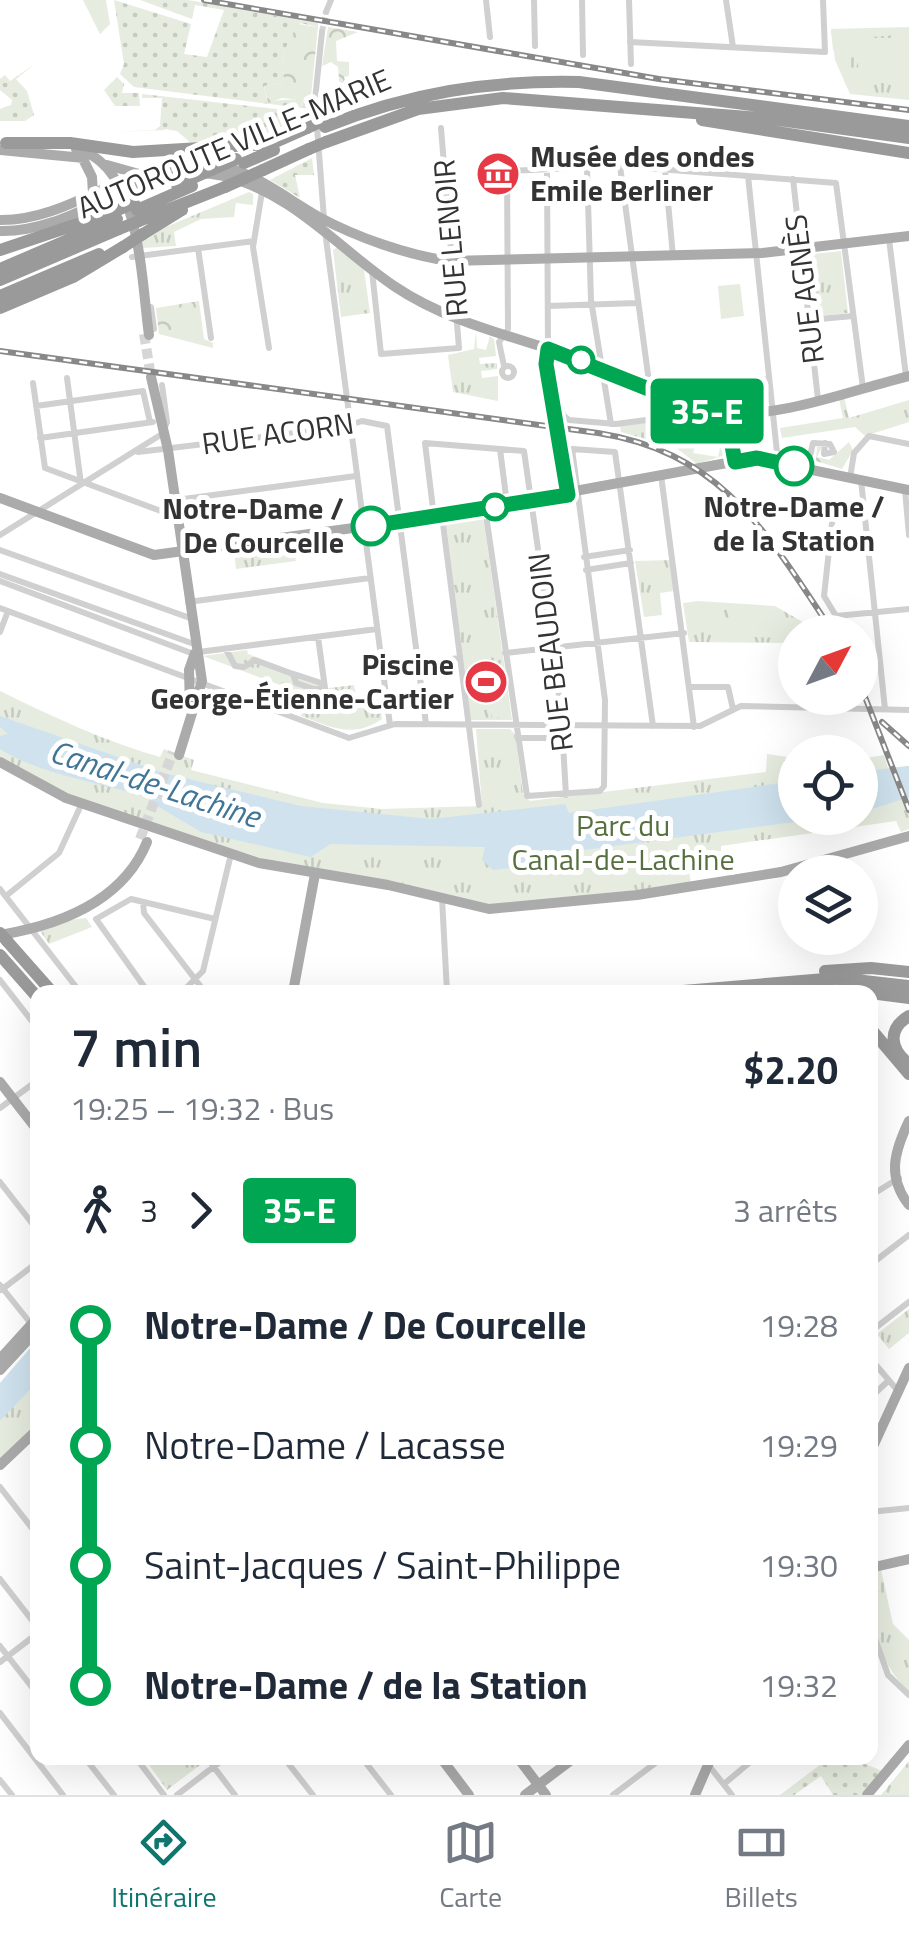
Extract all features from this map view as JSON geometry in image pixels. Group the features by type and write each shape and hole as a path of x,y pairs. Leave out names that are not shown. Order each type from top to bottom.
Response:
{"highway":[{"name":"AUTOROUTE VILLE-MARIE","path":"143,220 192,186 240,161 389,103 462,87 580,82 909,126"},
{"name":"AUTOROUTE VILLE-MARIE","path":"143,220 263,170 317,134 470,100 564,101 680,115 772,119 909,138"},
{"path":"680,115 782,136 909,153"},
{"path":"2,145 70,143 126,152 270,144 317,134"},
{"path":"0,308 68,280 126,240 176,185 240,161 270,144"},
{"path":"0,296 126,240 143,220"},
{"name":"AUTOROUTE VILLE-MARIE","path":"0,269 56,239"},
{"path":"0,250 56,239"},
{"path":"0,258 56,239"},
{"name":"AUTOROUTE VILLE-MARIE","path":"0,280 126,240"},
{"path":"0,242 126,240"},
{"path":"0,288 54,275"},
{"path":"2,935 46,985"},
{"path":"0,956 30,990"},
{"path":"787,985 852,968 909,972"},
{"path":"797,985 858,978 909,986"},
{"path":"878,994 909,998"},
{"path":"909,1016 896,1027 893,1041 909,1064"},
{"path":"878,1037 909,1074"}],"main road":[{"path":"2,145 81,150 107,165 139,174"},
{"path":"2,145 82,157 101,168 118,189"},
{"path":"82,157 92,177 94,194"},
{"path":"0,232 46,226 139,174 176,164 222,165 256,179 324,224 398,289 459,320 603,367 704,411 774,410 907,377"},
{"path":"107,165 118,189 149,333"},
{"path":"0,220 45,214 94,194 196,172 228,178 262,191 324,224 421,256 455,262 757,253 909,236"},
{"path":"327,248 340,242"},
{"path":"156,380 159,420 168,448 202,683 176,754 192,704 190,679 195,648"},
{"path":"0,498 146,554 400,522 572,495 757,458 907,489"},
{"path":"1,765 82,803 231,854 496,909 638,895 806,868 909,834"},
{"path":"2,935 102,894 124,873 144,841"},
{"path":"295,985 315,874"},
{"path":"0,1082 30,1120"},
{"path":"909,1121 895,1156 897,1179 909,1206"},
{"path":"909,1133 897,1179 909,1196"},
{"path":"0,1359 30,1331"},
{"path":"0,1370 30,1332"},
{"path":"878,1435 909,1368"},
{"path":"0,1465 30,1438"},
{"path":"878,1566 909,1559"},
{"path":"867,1795 909,1745"},
{"path":"876,1795 909,1755"},
{"path":"446,1765 470,1795"},
{"path":"523,1765 546,1795"},
{"path":"525,1795 565,1765"},
{"path":"695,1795 706,1765"}],"street":[{"path":"326,12 330,0"},
{"path":"486,0 490,38"},
{"path":"534,0 536,46"},
{"path":"582,0 582,56"},
{"path":"629,0 631,64"},
{"path":"726,0 733,47"},
{"path":"630,42 826,51 822,0"},
{"path":"322,32 315,81 324,224 390,725"},
{"name":"RUE LENOIR","path":"373,270 370,281 381,354 459,348 442,128"},
{"path":"548,349 565,419 611,424 654,419 620,166"},
{"path":"504,366 500,346 508,329 508,170 620,166 836,183 862,388"},
{"path":"586,167 592,304 611,424"},
{"path":"547,168 546,364 555,420"},
{"path":"665,170 672,256"},
{"path":"748,176 778,463"},
{"name":"RUE AGNÈS","path":"792,178 818,399"},
{"path":"262,191 254,241 268,348"},
{"path":"889,238 907,377"},
{"path":"126,240 198,248 254,241"},
{"path":"198,248 211,338"},
{"path":"548,306 638,302"},
{"path":"809,320 853,316"},
{"path":"66,378 84,485"},
{"path":"33,383 45,468 177,516"},
{"path":"36,406 144,392 159,420 40,438"},
{"path":"726,413 730,463"},
{"name":"RUE ACORN","path":"138,452 362,420 387,426 400,522"},
{"path":"0,535 162,434"},
{"path":"885,709 854,454 869,436 909,444"},
{"path":"479,805 425,444 500,448 508,505"},
{"path":"485,508 527,796 566,796 602,790 604,726 596,643 584,557 560,444"},
{"path":"807,469 812,444 825,444"},
{"name":"RUE BEAUDOIN","path":"500,448 524,450 563,725 566,796"},
{"path":"572,495 571,450 614,452 653,726"},
{"path":"667,475 694,726"},
{"path":"175,500 356,476"},
{"path":"907,489 909,535"},
{"path":"862,509 833,514 824,596 835,616 909,609"},
{"path":"400,522 426,724"},
{"path":"0,550 190,618"},
{"path":"584,557 630,550"},
{"path":"586,570 632,563"},
{"path":"0,578 195,648 226,648 376,629"},
{"path":"188,602 370,578"},
{"path":"0,632 4,609 347,738 390,725 694,726 709,724 733,709 909,710"},
{"path":"506,654 684,633"},
{"path":"226,648 235,666 244,667 256,660 293,674 299,684 324,686 318,637"},
{"path":"382,667 460,658"},
{"path":"692,687 729,687 733,709"},
{"path":"518,738 564,738"},
{"path":"6,896 60,854 82,803"},
{"path":"191,985 196,981 216,920 231,854"},
{"path":"0,889 75,985"},
{"path":"442,898 447,985"},
{"path":"143,985 96,920 130,900 216,920"},
{"path":"143,902 145,914 199,985"},
{"path":"0,980 30,1019"},
{"path":"0,1108 30,1086"},
{"path":"878,1191 897,1179"},
{"path":"0,1182 30,1221"},
{"path":"878,1259 909,1235"},
{"path":"30,1268 1,1288 30,1319"},
{"path":"878,1326 909,1302"},
{"path":"878,1370 898,1391"},
{"path":"878,1391 887,1383"},
{"path":"0,1488 30,1526"},
{"path":"878,1511 909,1508"},
{"path":"0,1579 30,1620"},
{"path":"0,1662 30,1638"},
{"path":"0,1646 30,1685"},
{"path":"878,1646 890,1678 909,1695"},
{"path":"0,1713 30,1753"},
{"path":"39,1765 62,1795"},
{"path":"90,1765 114,1795"},
{"path":"141,1765 164,1795"},
{"path":"289,1765 313,1795"},
{"path":"367,1765 391,1795"},
{"path":"613,1795 653,1765"},
{"path":"711,1765 732,1795"},
{"path":"724,1784 747,1765"},
{"path":"176,1795 214,1766 236,1795"},
{"path":"0,1780 12,1795"}],"green space":[{"path":"83,0 106,0 110,24 100,34"},
{"path":"114,0 191,24 184,54 207,57 224,10 195,5 192,19 140,0 188,0 318,23 318,27 300,23 282,55 284,83 264,86 267,101 301,99 302,105 310,109 134,87 120,74 124,64"},
{"path":"298,24 318,27 310,106 302,105 301,100 282,98 268,103 264,86 284,83 282,55"},
{"path":"328,27 358,32 336,41 337,61 349,62 349,76 344,77 348,92 340,91 338,67 331,62 322,66"},
{"path":"909,27 909,100 850,94 835,60 831,29"},
{"path":"831,29 855,29 856,34 909,29 909,34 857,38 909,38 909,75 859,76 856,39 846,56 850,70 859,78 909,80 909,84 856,82 845,69 842,51 833,50"},
{"path":"35,64 16,79 27,91 34,115 25,121 0,121 0,109 11,105 12,100 0,90 0,79 5,75 10,81"},
{"path":"117,77 124,84 122,93 139,93 140,106 115,106 104,90"},
{"path":"142,94 302,112 310,114 310,121 257,142 192,144 177,131 165,129 165,130 114,132 155,130 160,126 162,98 142,98"},
{"path":"312,158 314,175 295,175 300,198 270,180"},
{"path":"249,192 253,194 253,205 236,203 234,217 201,219 174,232 176,246 143,248 142,241 154,232"},
{"path":"338,247 364,270 370,313 341,317 333,250"},
{"path":"841,251 848,313 814,317 806,255"},
{"path":"740,284 744,316 721,319 718,286"},
{"path":"199,301 204,339 213,343 213,348 159,334 156,308"},
{"path":"476,331 477,348 486,350 490,336 494,339 496,356 479,358 480,364 497,363 497,369 481,371 482,378 498,376 498,401 453,392 448,355 474,349"},
{"path":"767,376 770,403 740,406 738,391 754,390 754,378"},
{"path":"844,397 849,418 909,400 909,422 865,436 855,427 782,438 780,428 843,418 839,399"},
{"path":"649,422 654,430 671,431 668,440 696,445 693,453 718,457 721,443 725,455 697,464 675,447 621,432 620,426"},
{"path":"849,442 853,450 842,469 816,461 817,447 822,447 817,457 829,460"},
{"path":"481,515 512,720 471,720 446,523"},
{"path":"293,542 296,561 236,569 234,550"},
{"path":"670,560 674,591 660,593 662,615 644,617 635,561"},
{"path":"655,562 667,574 655,586 643,574"},
{"path":"683,603 775,606 791,615 778,615 778,643 689,642"},
{"path":"729,604 779,608 778,638 728,636"},
{"path":"247,650 248,654 320,682 321,689 354,685 356,695 380,700 382,719 352,730 322,724 301,716 304,694 203,656"},
{"path":"483,661 497,663 501,692 495,694 507,693 510,716 492,718 488,694 475,695 470,665"},
{"name":"Parc du Canal-de-Lachine","path":"0,691 120,744 160,757 164,749 194,760 191,770 323,803 382,809 482,806 476,729 510,729 515,734 523,794 530,801 766,772 767,754 778,756 778,835 798,835 721,846 721,851 687,856 691,884 488,906 273,862 74,797 0,757"},
{"name":"Parc du Canal-de-Lachine","path":"884,755 888,768 909,766 909,829 901,832 896,821 878,824 878,756"},
{"path":"86,918 92,927 49,944 40,931 60,921"},
{"path":"909,1309 909,1333 889,1349 878,1333"},
{"path":"30,1386 30,1430 0,1460 0,1421"},
{"path":"881,1570 893,1624 909,1640 909,1691 889,1666 878,1639"},
{"path":"909,1761 909,1795 881,1795"},
{"path":"149,1765 200,1765 167,1790"},
{"path":"820,1765 868,1765 885,1772 861,1795 833,1795 821,1776 794,1795 780,1795"}],"water":[{"name":"Canal-de-Lachine","path":"0,716 164,773 301,806 431,819 565,804 569,813 778,783 778,824 576,851 558,862 493,870 482,860 485,847 330,844 311,857 201,832 152,803 152,799 55,773 17,758 0,749 0,736 8,734 0,727"},
{"path":"909,766 909,797 878,807 878,770"},
{"path":"30,1348 30,1389 0,1421 0,1383"}],"tunnel":[{"path":"322,32 326,12"},
{"path":"144,334 151,377"},
{"path":"555,420 560,444"},
{"path":"140,839 173,752"}],"railway":[{"path":"204,0 659,79 909,110"},
{"path":"0,351 598,433 642,443 679,459 738,503 763,531 822,615"},
{"path":"872,715 909,810"},
{"path":"882,722 909,746"}],"bus line":[{"name":"35-E","path":"371,526 568,495 546,364 548,349 610,370 704,411 726,413 728,442 735,462 757,458 794,466"}],"place":[{"name":"Musée des ondes Emile Berliner","path":"498,174"},
{"name":"Notre-Dame / de la Station","path":"794,466"},
{"name":"Notre-Dame / De Courcelle","path":"371,526"},
{"name":"Piscine George-Étienne-Cartier","path":"486,682"}]}
